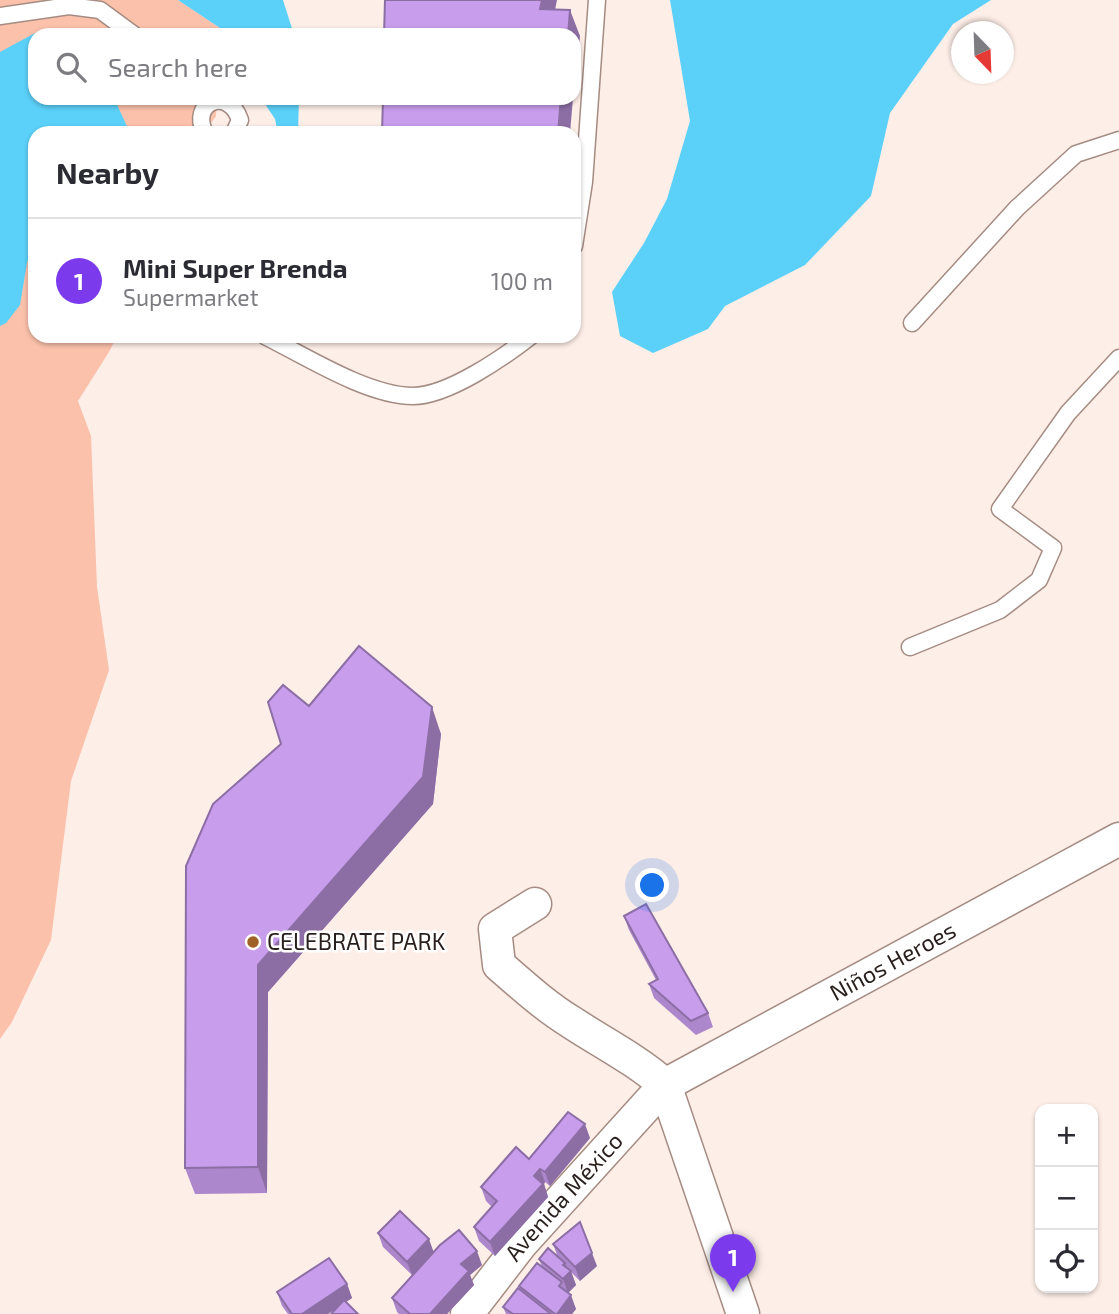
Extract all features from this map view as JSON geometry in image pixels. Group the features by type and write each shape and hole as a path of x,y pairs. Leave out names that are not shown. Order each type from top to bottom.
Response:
{"street":[{"name":"Niños Heroes","path":"665,1085 1119,839"},
{"path":"535,904 495,929 499,965 568,1020 649,1071 665,1085 743,1314"},
{"name":"Avenida México","path":"467,1314 521,1244 665,1085"}],"lane":[{"path":"581,201 597,0"},
{"path":"0,16 69,6 100,10 124,28"},
{"path":"202,126 200,121 203,105"},
{"path":"232,105 236,108 240,120 237,126"},
{"path":"912,323 1017,208 1076,154 1119,140"},
{"path":"279,343 373,389 414,396 447,388 508,354 522,343"},
{"path":"910,647 1000,610 1039,580 1053,548 1000,509 1068,413 1119,358"}],"shaded area":[{"path":"0,0 178,0 220,28 28,28 28,105 217,105 216,116 209,126 28,126 28,343 114,343 78,401 91,436 97,587 109,670 71,781 51,940 12,1022 0,1039"}],"water":[{"path":"178,0 283,0 292,28 220,28"},
{"path":"670,0 991,0 958,21 951,21 951,27 890,113 871,196 805,265 725,306 708,329 653,353 620,336 612,292 644,243 667,199 690,121"},
{"path":"28,37 28,105 117,105 127,126 28,126 28,260 20,305 6,323 0,326 0,52"},
{"path":"266,105 299,105 298,126 276,126"}],"building":[{"path":"385,0 542,0 540,9 570,10 569,28 384,28"},
{"path":"383,105 560,105 559,126 382,126"},
{"name":"CELEBRATE PARK","path":"359,646 432,707 423,777 258,965 258,1167 185,1168 186,866 213,804 281,744 268,702 283,685 309,706"},
{"path":"646,904 708,1013 691,1021 649,984 658,979 624,916"},
{"path":"568,1112 585,1124 545,1172 540,1169 534,1176 543,1184 490,1242 474,1227 497,1201 481,1187 516,1147 529,1159"},
{"path":"400,1211 429,1239 407,1262 378,1233"},
{"path":"580,1222 592,1253 575,1267 553,1244"},
{"path":"459,1230 477,1251 461,1264 469,1271 430,1314 410,1314 392,1298 440,1245"},
{"path":"548,1248 571,1271 563,1279 539,1259"},
{"path":"329,1258 347,1284 302,1314 292,1314 277,1292"},
{"path":"537,1263 562,1282 559,1286 571,1295 557,1314 519,1286"},
{"path":"518,1288 551,1314 513,1314 503,1307"},
{"path":"344,1300 358,1314 331,1314"}],"place":[{"name":"CELEBRATE PARK","path":"253,942"},
{"name":"Mini Super Brenda","path":"733,1292"}]}
